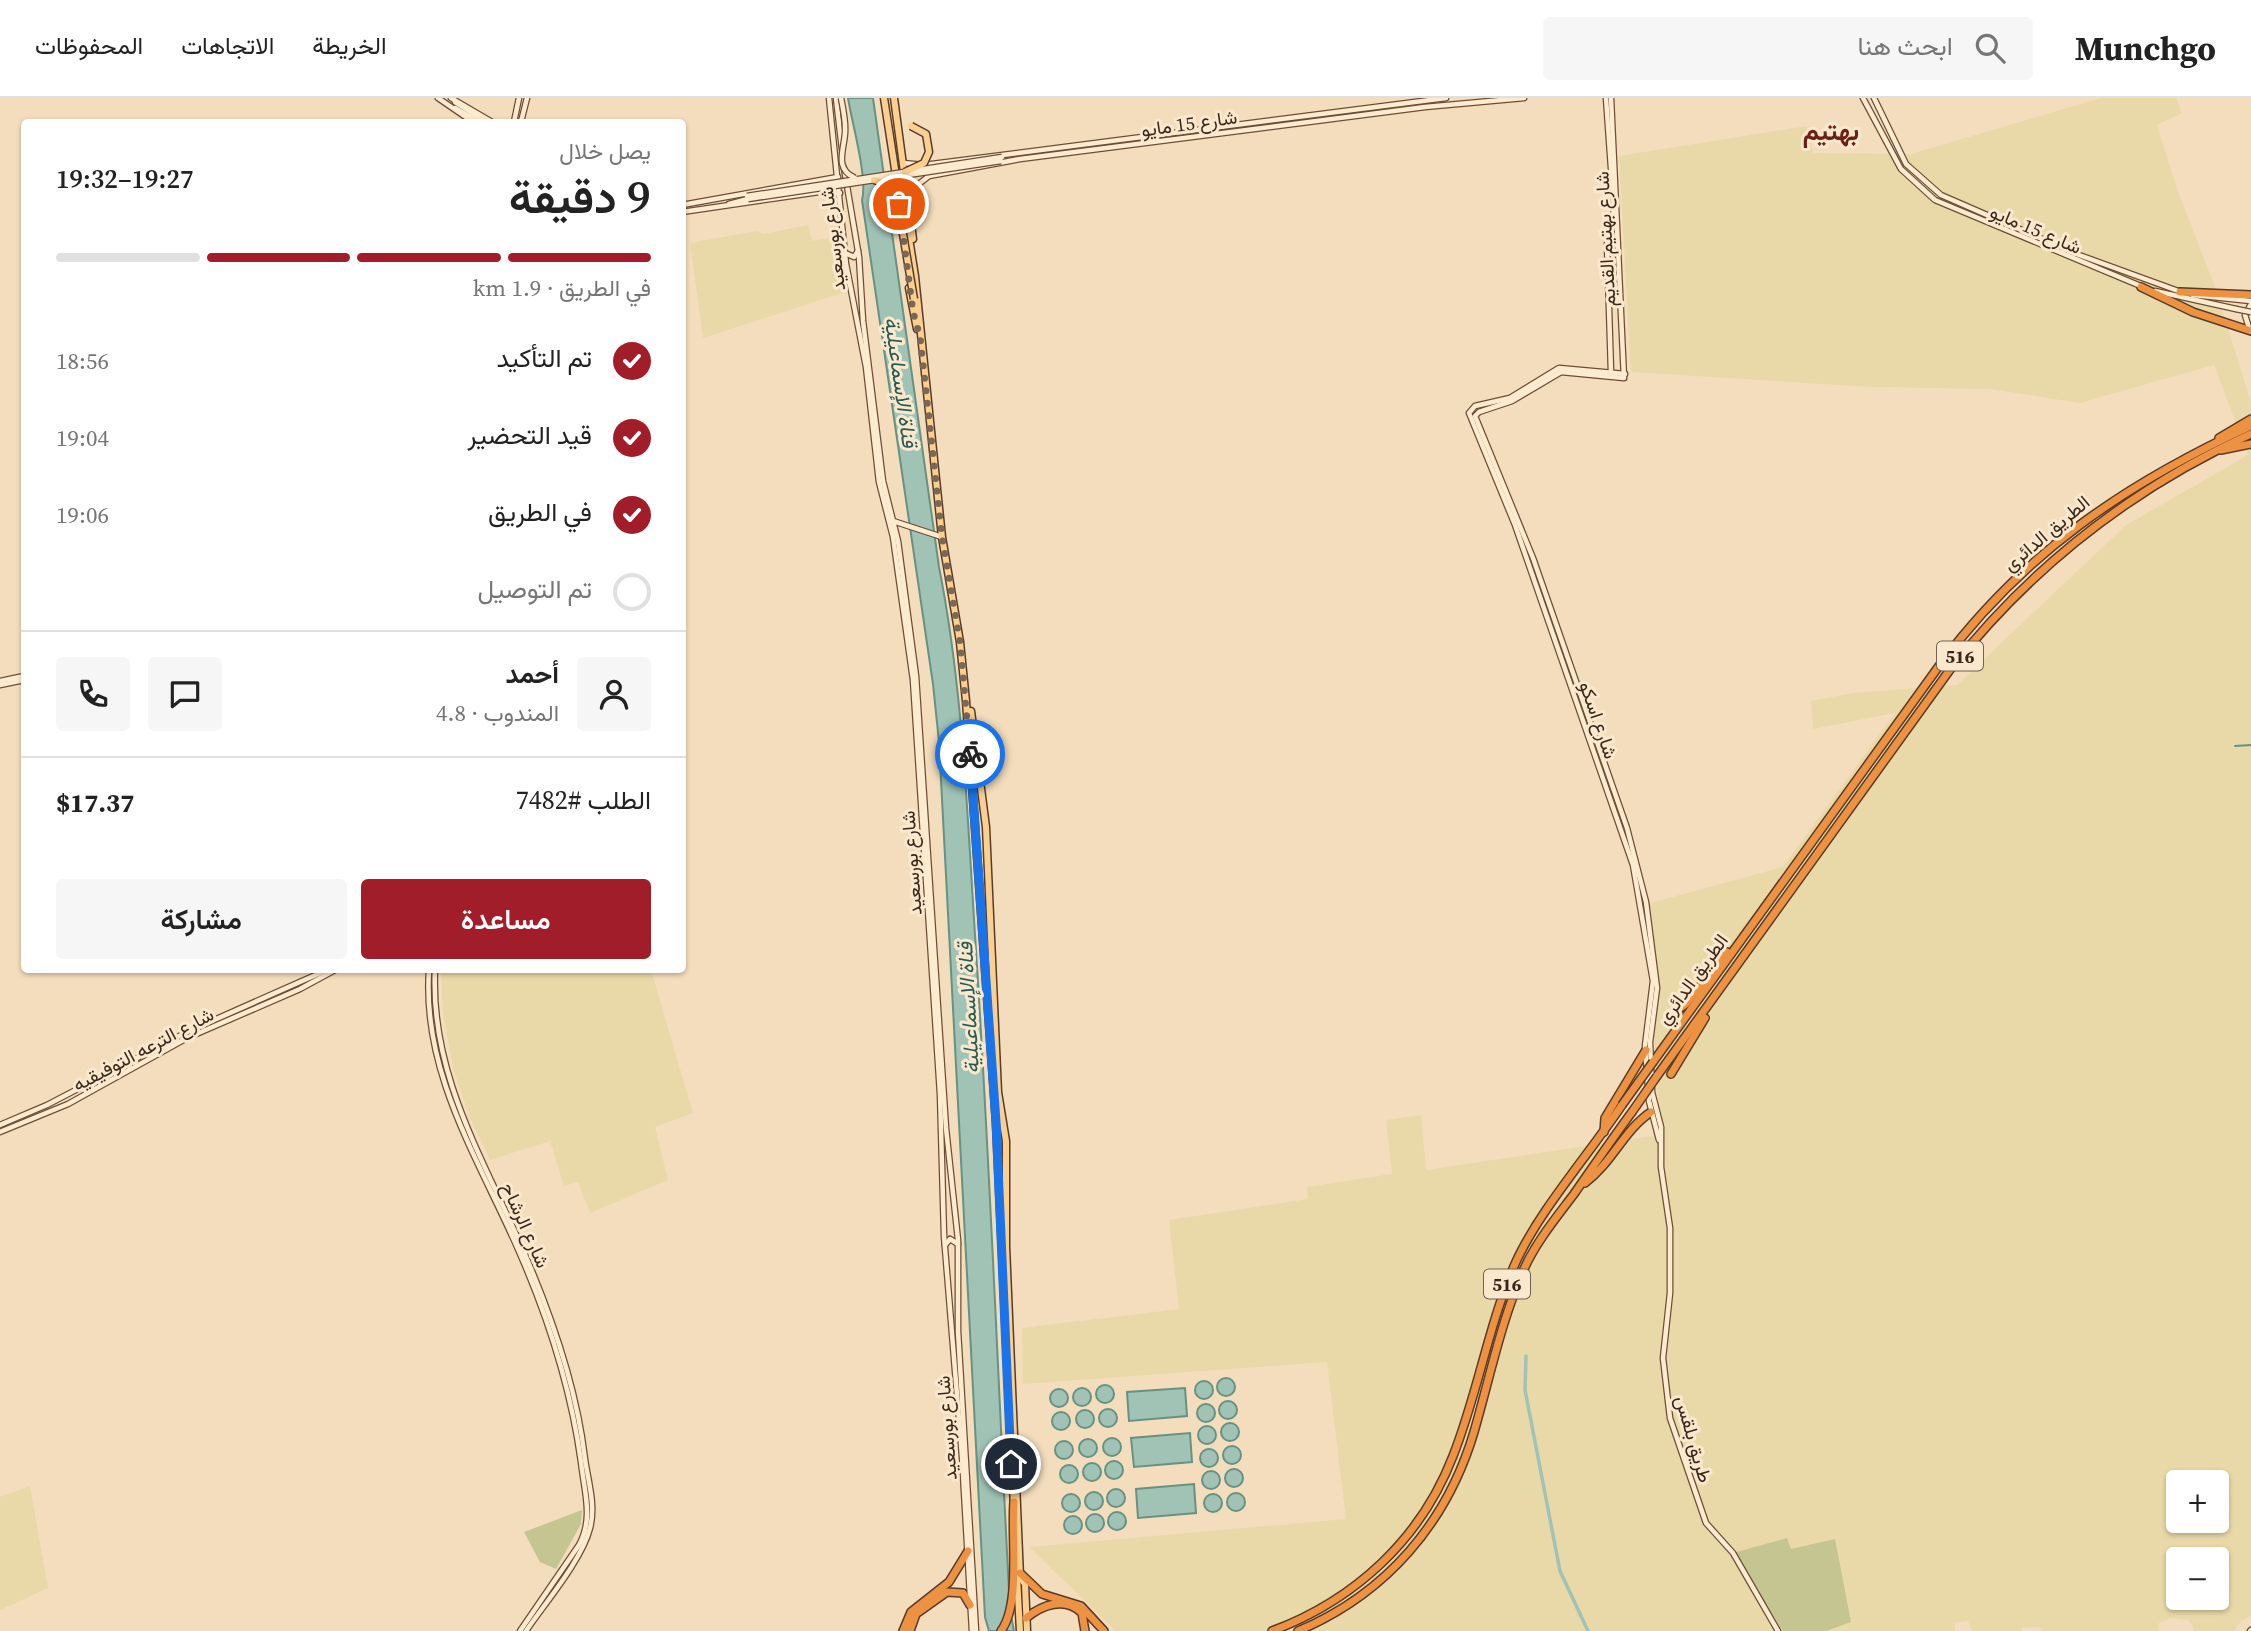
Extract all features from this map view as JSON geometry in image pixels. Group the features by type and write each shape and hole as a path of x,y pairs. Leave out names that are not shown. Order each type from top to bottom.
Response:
{"highway":[{"path":"2141,287 2193,312 2251,331"},
{"path":"2180,292 2251,295"},
{"path":"2216,446 2229,430 2251,419"},
{"name":"الطريق الدائري","path":"1298,1631 1349,1604 1394,1569 1425,1534 1444,1505 1474,1433 1503,1326 1534,1250 1819,850 1978,635 2035,576 2118,508 2251,426"},
{"name":"الطريق الدائري","path":"1272,1631 1319,1611 1346,1594 1394,1551 1433,1501 1454,1454 1491,1326 1516,1262 1531,1234 1809,842 1979,615 2031,564 2112,499 2216,446 2251,434"},
{"path":"2216,446 2251,444"},
{"path":"1675,1012 1686,1004 1717,961 1736,945"},
{"path":"1671,1074 1718,993"},
{"path":"1604,1132 1606,1116 1648,1051"},
{"path":"1578,1187 1597,1174 1636,1123 1651,1112"},
{"path":"1002,1631 1011,1613 1013,1596 1014,1502"},
{"path":"903,1631 911,1612 949,1582 968,1551"},
{"path":"1020,1575 1042,1594 1081,1606 1104,1631"},
{"path":"909,1631 916,1614 947,1592 961,1592 970,1605"},
{"path":"1026,1619 1048,1605 1070,1605 1084,1618 1085,1631"}],"main road":[{"path":"438,98 474,119"},
{"path":"451,98 482,119"},
{"path":"451,98 487,119"},
{"path":"515,119 519,98"},
{"path":"523,119 527,98"},
{"name":"شارع بورسعيد","path":"829,98 847,270 866,368 879,482 893,537 913,680 939,1081 943,1227 970,1605 974,1629"},
{"path":"839,98 845,125 841,163 845,172 856,178"},
{"name":"شارع بورسعيد","path":"839,98 849,206 858,251 864,330 883,481 895,528 922,724 939,967 947,1134 957,1226 958,1331 974,1629"},
{"path":"884,98 897,168 899,216 913,312 920,337"},
{"path":"894,98 920,310 920,337 940,537 960,642 978,851 997,1142 1014,1502 1023,1631"},
{"name":"شارع 15 مايو","path":"902,163 914,166 1446,98"},
{"path":"1479,101 1492,98"},
{"name":"شارع 15 مايو","path":"906,193 919,181 934,174 1020,159 1479,101 1524,98"},
{"name":"شارع بهتيم القديم","path":"1609,98 1625,376 1611,374 1607,244 1614,210 1609,98"},
{"name":"شارع 15 مايو","path":"1863,98 1901,169 1935,200 2141,287 2251,312"},
{"name":"شارع 15 مايو","path":"1874,98 1906,164 1941,195 2079,255 2180,292 2251,303"},
{"path":"448,104 469,119"},
{"path":"898,139 902,130 911,126 926,134 929,152 924,163 905,172"},
{"path":"735,196 748,198 874,180 1001,159 1018,152"},
{"path":"725,207 748,198 856,178 1001,159 1020,159"},
{"path":"914,166 908,174 911,179 919,181"},
{"path":"686,204 828,181 839,176"},
{"path":"874,180 891,185 901,196 902,228 919,321"},
{"path":"828,181 832,186 830,191"},
{"path":"686,212 830,191 841,194"},
{"path":"899,216 905,217 908,202"},
{"path":"899,216 908,232 924,329 942,513 963,641 986,841 998,1093 1006,1142 1006,1246 1023,1631"},
{"path":"845,252 851,257 858,251"},
{"path":"847,270 855,265 860,270"},
{"path":"2251,303 2245,318 2251,331"},
{"path":"1550,374 1567,367 1611,374"},
{"name":"شارع اسكو","path":"1547,606 1469,410 1510,398 1550,374"},
{"name":"شارع اسكو","path":"1550,374 1512,401 1479,412 1475,416 1516,512 1621,824 1639,893 1653,981 1648,1051"},
{"path":"893,521 940,537"},
{"path":"895,528 902,525"},
{"path":"0,684 21,678"},
{"path":"0,684 21,679"},
{"path":"976,828 982,830 984,819"},
{"path":"978,851 979,838 984,837 986,841"},
{"name":"شارع الترعه التوفيقيه","path":"0,1125 47,1105 187,1032 320,973"},
{"name":"شارع الترعه التوفيقيه","path":"0,1132 93,1092 187,1038 300,989 329,973"},
{"name":"شارع الرشاح","path":"432,973 436,1041 455,1101 539,1289 576,1403 588,1495"},
{"path":"1648,1051 1651,1112 1661,1148"},
{"path":"1648,1051 1652,1092 1660,1121 1661,1148"},
{"path":"89,1083 93,1092"},
{"path":"47,1105 51,1112"},
{"path":"997,1142 1002,1138 1006,1142"},
{"name":"طريق بلقس","path":"1661,1148 1670,1240 1665,1384 1673,1429 1708,1526 1733,1553 1778,1631"},
{"path":"943,1227 951,1232 957,1226"},
{"path":"945,1245 950,1239 958,1245"},
{"path":"520,1631 583,1537 588,1517 588,1495"},
{"path":"526,1631 586,1541 592,1518 588,1495"},
{"path":"1020,1575 1025,1584 1026,1619 1023,1631"}],"shaded area":[{"path":"2101,98 2176,98 2182,113 2157,125 2177,189 2215,287 2251,402 2251,1616 2241,1621 2234,1631 2195,1631 2189,1620 2170,1618 2159,1623 2158,1631 2043,1631 2041,1627 2022,1628 2022,1631 1972,1631 1968,1621 1954,1623 1955,1631 1116,1631 1029,1547 1346,1519 1327,1362 1023,1384 1022,1328 1179,1309 1169,1220 1308,1199 1307,1187 1392,1174 1386,1120 1421,1115 1426,1170 1660,1135 1647,904 1783,867 1895,713 1813,729 1811,701 1852,693 1957,685 2126,525 2248,455 2214,365 2080,403 1990,389 1870,387 1631,372 1619,156 1807,126 1813,153 1911,154"},
{"path":"808,225 812,241 833,237 845,292 703,338 690,243 756,231 763,234"},
{"path":"441,973 652,973 693,1113 655,1127 668,1180 590,1213 578,1182 564,1186 550,1141 490,1160 469,1116 454,1071 443,1014"},
{"path":"30,1486 48,1588 0,1610 0,1497"}],"green space":[{"path":"582,1510 581,1524 556,1569 540,1562 524,1532"},
{"path":"1787,1538 1791,1549 1835,1539 1851,1622 1826,1631 1783,1631 1733,1553"}],"water":[{"name":"قناة الإسماعيلية","path":"848,98 873,98 959,704 985,1104 1010,1610 1014,1631 989,1631 985,1617 939,742 933,684 862,200 863,179"},
{"path":"1226,1378 1232,1381 1235,1387 1232,1393 1226,1396 1220,1393 1217,1387 1220,1381"},
{"path":"1204,1381 1210,1384 1213,1390 1210,1396 1204,1399 1198,1396 1195,1390 1198,1384"},
{"path":"1105,1385 1111,1388 1114,1394 1111,1400 1105,1403 1099,1400 1096,1394 1099,1388"},
{"path":"1082,1388 1088,1391 1091,1397 1088,1403 1082,1406 1076,1403 1073,1397 1076,1391"},
{"path":"1185,1388 1187,1416 1129,1421 1127,1392"},
{"path":"1059,1389 1065,1392 1068,1398 1065,1404 1059,1407 1053,1404 1050,1398 1053,1392"},
{"path":"1228,1401 1234,1404 1237,1410 1234,1416 1228,1419 1222,1416 1219,1410 1222,1404"},
{"path":"1206,1404 1212,1407 1215,1413 1212,1419 1206,1422 1200,1419 1197,1413 1200,1407"},
{"path":"1108,1409 1114,1412 1117,1418 1114,1424 1108,1427 1102,1424 1099,1418 1102,1412"},
{"path":"1085,1410 1091,1413 1094,1419 1091,1425 1085,1428 1079,1425 1076,1419 1079,1413"},
{"path":"1061,1412 1067,1415 1070,1421 1067,1427 1061,1430 1055,1427 1052,1421 1055,1415"},
{"path":"1230,1423 1236,1426 1239,1432 1236,1438 1230,1441 1224,1438 1221,1432 1224,1426"},
{"path":"1207,1426 1213,1429 1216,1435 1213,1441 1207,1444 1201,1441 1198,1435 1201,1429"},
{"path":"1190,1433 1192,1462 1134,1467 1131,1438"},
{"path":"1112,1438 1118,1441 1121,1447 1118,1453 1112,1456 1106,1453 1103,1447 1106,1441"},
{"path":"1088,1439 1094,1442 1097,1448 1094,1454 1088,1457 1082,1454 1079,1448 1082,1442"},
{"path":"1064,1441 1070,1444 1073,1450 1070,1456 1064,1459 1058,1456 1055,1450 1058,1444"},
{"path":"1232,1446 1238,1449 1241,1455 1238,1461 1232,1464 1226,1461 1223,1455 1226,1449"},
{"path":"1209,1449 1215,1452 1218,1458 1215,1464 1209,1467 1203,1464 1200,1458 1203,1452"},
{"path":"1114,1461 1120,1464 1123,1470 1120,1476 1114,1479 1108,1476 1105,1470 1108,1464"},
{"path":"1092,1463 1098,1466 1101,1472 1098,1478 1092,1481 1086,1478 1083,1472 1086,1466"},
{"path":"1069,1465 1075,1468 1078,1474 1075,1480 1069,1483 1063,1480 1060,1474 1063,1468"},
{"path":"1234,1469 1240,1472 1243,1478 1240,1484 1234,1487 1228,1484 1225,1478 1228,1472"},
{"path":"1211,1471 1217,1474 1220,1480 1217,1486 1211,1489 1205,1486 1202,1480 1205,1474"},
{"path":"1194,1484 1196,1513 1138,1518 1136,1489"},
{"path":"1116,1489 1122,1492 1125,1498 1122,1504 1116,1507 1110,1504 1107,1498 1110,1492"},
{"path":"1094,1492 1100,1495 1103,1501 1100,1507 1094,1510 1088,1507 1085,1501 1088,1495"},
{"path":"1236,1493 1242,1496 1245,1502 1242,1508 1236,1511 1230,1508 1227,1502 1230,1496"},
{"path":"1071,1494 1077,1497 1080,1503 1077,1509 1071,1512 1065,1509 1062,1503 1065,1497"},
{"path":"1213,1494 1219,1497 1222,1503 1219,1509 1213,1512 1207,1509 1204,1503 1207,1497"},
{"path":"1117,1512 1123,1515 1126,1521 1123,1527 1117,1530 1111,1527 1108,1521 1111,1515"},
{"path":"1095,1514 1101,1517 1104,1523 1101,1529 1095,1532 1089,1529 1086,1523 1089,1517"},
{"path":"1073,1516 1079,1519 1082,1525 1079,1531 1073,1534 1067,1531 1064,1525 1067,1519"}],"waterway":[{"path":"2235,746 2251,745"},
{"path":"1526,1356 1525,1390 1560,1571 1588,1631"}],"way so far":[{"path":"899,204 913,312 920,337 945,559 960,642 970,754"}],"district":[{"name":"بهتيم","path":"1831,131"}],"route":[{"path":"970,754 996,1122 1011,1464"}]}
